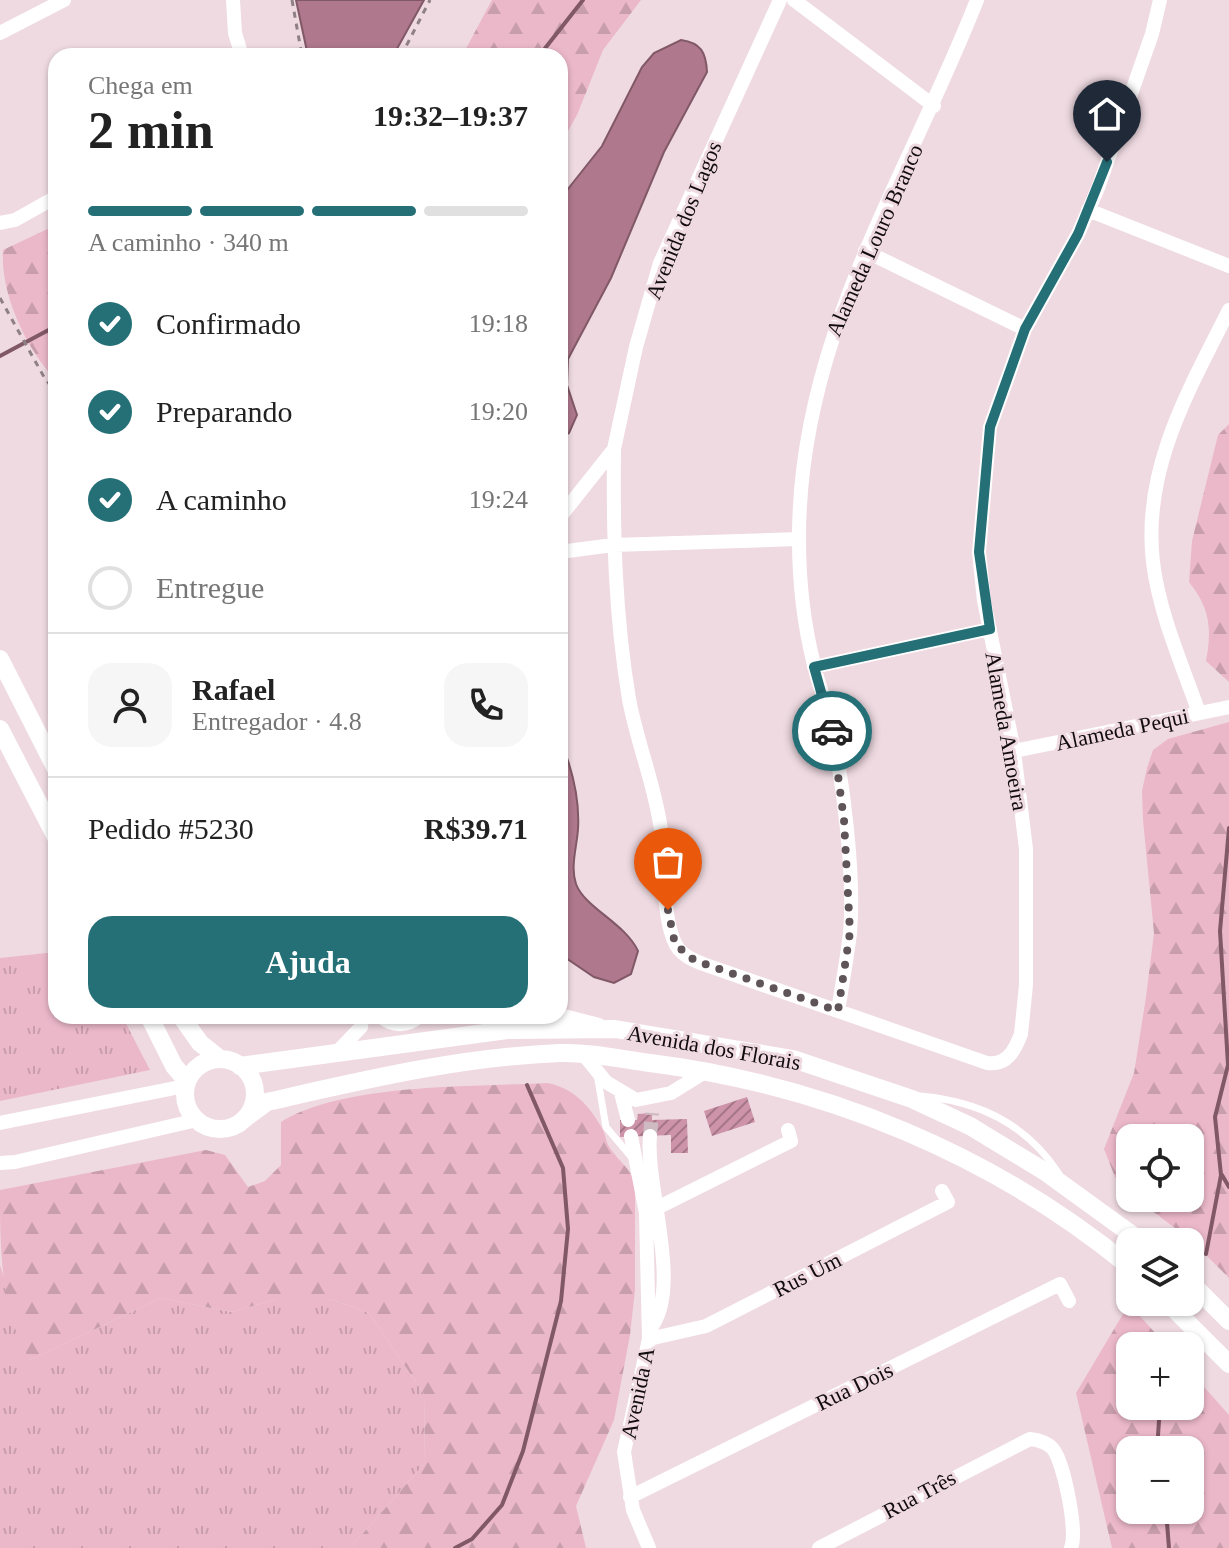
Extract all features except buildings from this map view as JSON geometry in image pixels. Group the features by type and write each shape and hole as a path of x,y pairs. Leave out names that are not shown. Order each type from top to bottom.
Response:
{"street":[{"path":"0,33 64,0"},
{"path":"233,0 241,48"},
{"name":"Avenida dos Lagos","path":"780,0 660,263 636,347 614,449 615,594 623,662 661,830 668,910 675,944 683,954 706,965 987,1063 1005,1060"},
{"path":"794,0 934,106"},
{"name":"Alameda Louro Branco","path":"838,1011 850,932 849,884 831,722 814,667 806,626 799,539 803,454 822,364 865,251 934,106 977,0"},
{"name":"Alameda Amoeira","path":"1005,1060 1021,1034 1026,985 1028,887 1014,751 990,629 979,552 990,427 1025,329 1088,210 1152,34 1160,0"},
{"path":"0,223 15,220 48,201"},
{"path":"1088,210 1229,266"},
{"path":"865,251 1025,329"},
{"path":"1199,713 1166,619 1153,565 1150,523 1153,492 1178,412 1229,310"},
{"name":"Avenida dos Lagos","path":"568,507 614,449"},
{"path":"568,551 613,545 799,539"},
{"path":"814,667 990,629"},
{"path":"0,659 48,753"},
{"name":"Alameda Pequi","path":"1014,751 1229,707"},
{"path":"0,729 48,822"},
{"path":"568,1017 615,1029"},
{"path":"153,1024 186,1084 186,1102 197,1120"},
{"path":"187,1024 200,1043 220,1059"},
{"path":"339,1050 361,1024"},
{"name":"Avenida dos Florais","path":"220,1059 240,1066 339,1050 507,1030 615,1029 793,1059 902,1095 970,1126 1069,1189 1123,1228"},
{"name":"Avenida dos Florais","path":"0,1163 197,1120 215,1129 236,1125 267,1102 394,1073 452,1063 562,1053 708,1070 786,1090 907,1131 958,1155 1029,1195 1094,1237 1116,1255"},
{"path":"584,1055 596,1072 621,1093 652,1106 708,1070"},
{"path":"0,1123 186,1084 201,1065 220,1059"},
{"path":"786,1090 793,1059"},
{"path":"240,1066 255,1091 254,1102 244,1119"},
{"path":"621,1093 628,1120"},
{"path":"640,1146 652,1211 791,1141 788,1130"},
{"name":"Rus Um","path":"649,1334 706,1326 948,1202 942,1191"},
{"name":"Avenida A","path":"649,1334 660,1318 662,1299 652,1211"},
{"name":"Avenida A","path":"649,1548 630,1497 624,1452 649,1334 647,1314 652,1211"},
{"name":"Rua Dois","path":"630,1497 1060,1284 1069,1301"},
{"path":"1204,1296 1229,1321"},
{"path":"1181,1316 1229,1364"},
{"name":"Rua Três","path":"819,1548 1020,1441 1044,1442 1057,1456 1075,1528 1071,1548"}],"lane":[{"path":"596,1072 606,1127 640,1146"}],"path":[{"path":"292,0 301,48"},
{"path":"405,48 430,0"},
{"path":"0,298 48,382"}],"green space":[{"path":"492,0 641,0 603,50 568,131 568,48 466,48"},
{"path":"48,229 48,371 17,320 6,284 3,250"},
{"path":"1229,424 1229,682 1206,661 1208,619 1189,582 1192,541 1218,435"},
{"path":"1229,722 1229,1278 1204,1253 1204,1228 1175,1228 1154,1212 1204,1212 1204,1124 1116,1124 1116,1178 1104,1149 1134,1073 1146,997 1154,933 1142,791 1153,750 1168,739"},
{"path":"48,953 48,1024 126,1024 150,1070 0,1101 0,958"},
{"path":"547,1083 565,1089 587,1106 613,1153 635,1184 635,1290 630,1335 614,1420 576,1506 586,1548 350,1548 425,1463 424,1394 369,1313 330,1299 277,1299 231,1312 161,1298 30,1360 20,1341 7,1300 4,1278 0,1190 206,1150 225,1155 248,1187 265,1181 281,1165 281,1122 307,1109 338,1100 410,1089"},
{"path":"0,1265 30,1360 161,1298 231,1312 277,1299 330,1299 369,1313 424,1394 425,1463 350,1548 0,1548"},
{"path":"1122,1316 1140,1316 1154,1332 1116,1332 1116,1420 1204,1420 1204,1387 1229,1415 1229,1548 1112,1548 1076,1393"}],"shaded area":[{"path":"296,0 424,0 397,48 306,48"},
{"path":"681,40 693,43 701,50 707,72 664,152 611,278 568,359 568,189 602,146 642,67 654,53"},
{"path":"568,388 577,415 568,434"},
{"path":"568,763 578,806 574,864 576,884 588,901 624,932 638,951 631,974 614,983 594,977 568,959"}],"waterway":[{"path":"545,48 583,0"},
{"path":"0,356 48,330"},
{"path":"1206,1254 1221,1175 1215,1117 1228,1065 1220,931 1229,828"},
{"path":"455,1548 472,1539 502,1505 523,1451 561,1301 568,1229 563,1168 527,1085"},
{"path":"1222,1175 1229,1187"},
{"path":"1158,1436 1159,1420"},
{"path":"1167,1524 1169,1548"}],"tunnel":[{"path":"650,1136 652,1113"}],"way so far":[{"path":"668,910 675,944 683,954 838,1011 850,932 849,884 832,731"}],"route":[{"path":"832,731 814,667 990,629 979,552 990,427 1025,329 1078,234 1107,162"}]}
